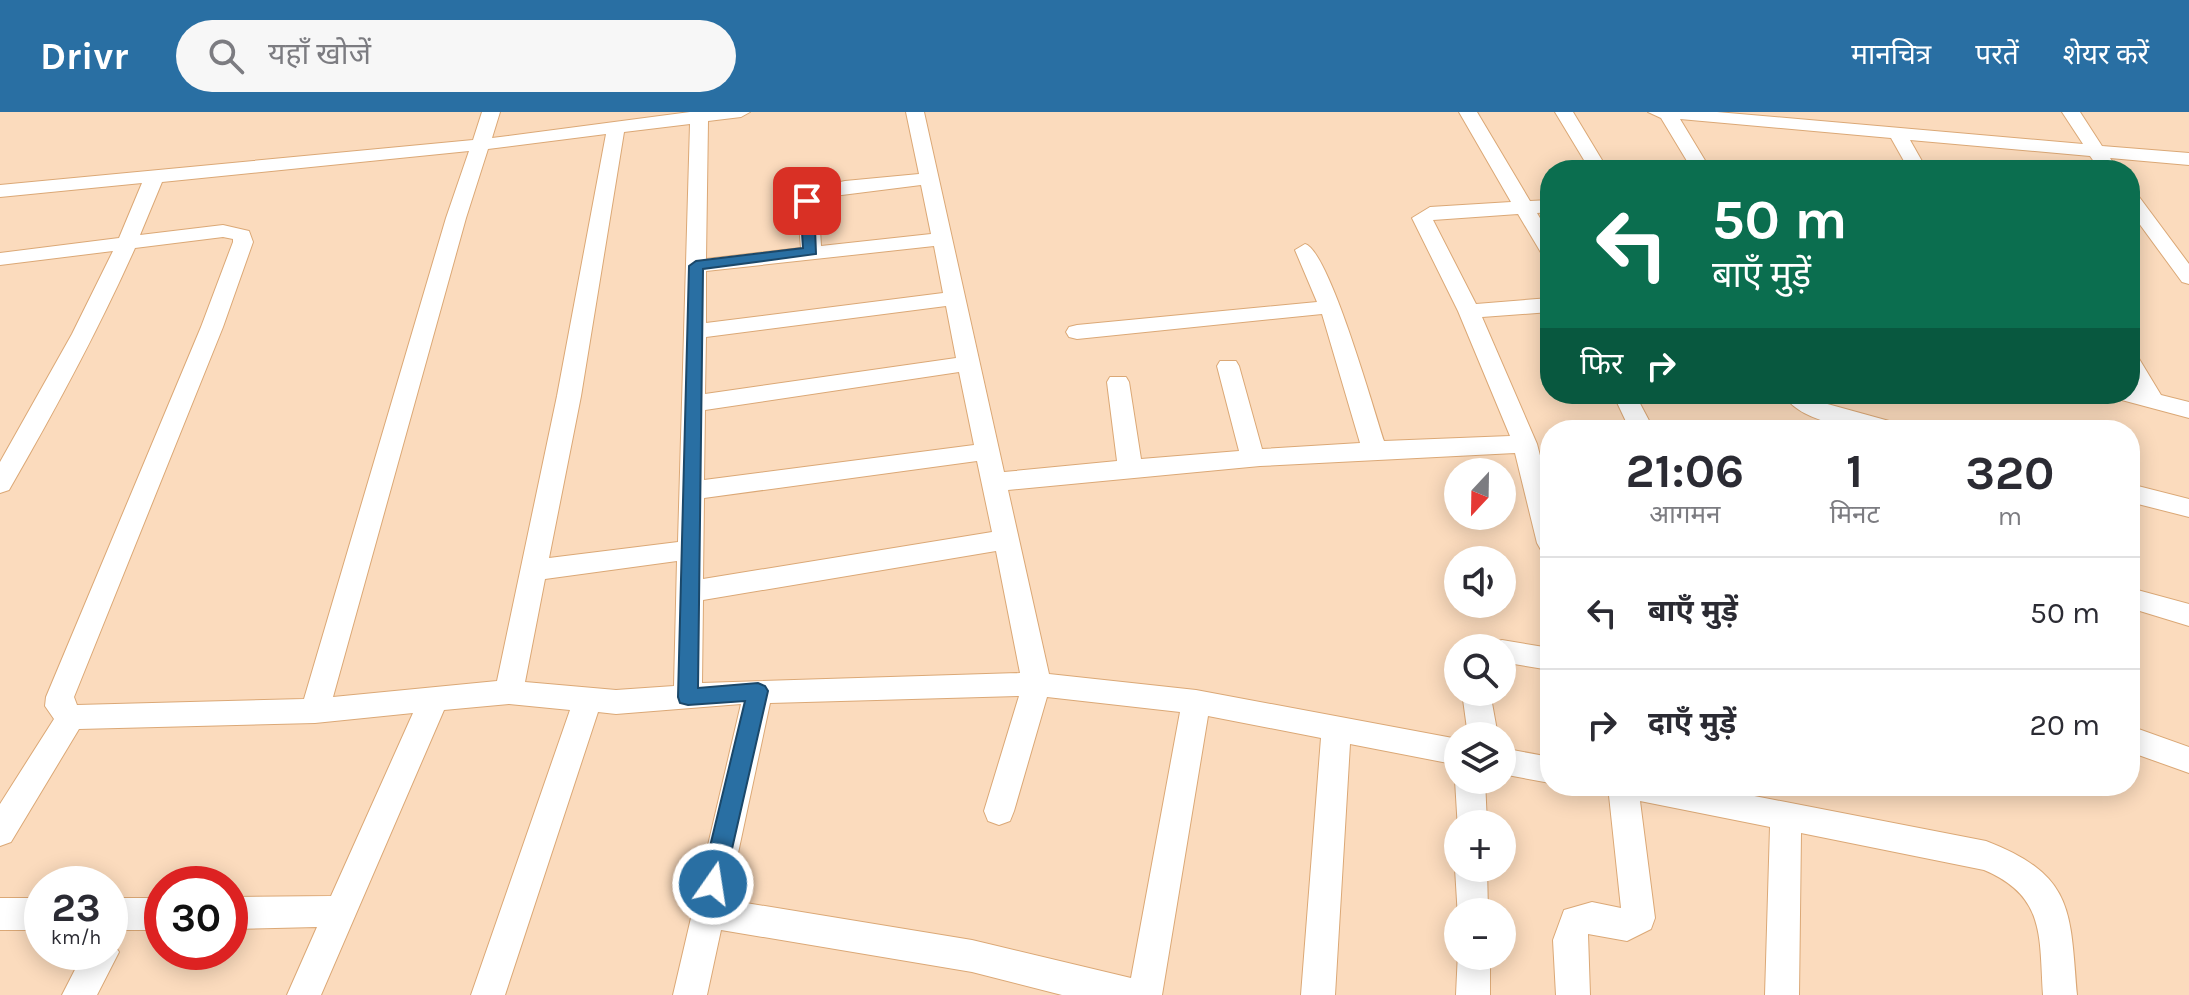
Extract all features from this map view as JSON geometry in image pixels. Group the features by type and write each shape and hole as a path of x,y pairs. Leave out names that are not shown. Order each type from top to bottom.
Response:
{"street":[{"path":"315,711 456,218 491,112"},
{"path":"0,191 481,144 741,112"},
{"path":"915,112 1037,684 999,811"},
{"path":"1468,112 1540,235"},
{"path":"1564,112 1593,160"},
{"path":"1657,112 1730,115 2189,159"},
{"path":"2071,112 2102,160"},
{"path":"1667,113 1696,160"},
{"path":"688,697 699,115"},
{"path":"509,692 569,396 616,128"},
{"path":"1897,133 1912,160"},
{"path":"0,484 70,360 129,243 154,178"},
{"path":"811,251 807,201 810,194 845,187 930,179"},
{"path":"1540,207 1430,213 1422,218 1469,311 1525,444 1540,503"},
{"path":"2140,220 2189,278"},
{"path":"0,259 223,231 242,235 243,242 212,327 60,697 59,706 71,717 315,711 509,692 587,701 758,691 1037,684 1196,702 1444,749"},
{"path":"696,266 811,251 943,239"},
{"path":"1305,250 1330,307 1374,449"},
{"path":"695,331 956,298"},
{"path":"1469,311 1540,306"},
{"path":"1077,332 1330,307"},
{"path":"693,404 970,363"},
{"path":"1228,366 1253,458"},
{"path":"2140,379 2153,401"},
{"path":"1118,382 1130,466"},
{"path":"2140,398 2189,410"},
{"path":"1803,404 1856,420"},
{"path":"996,482 1130,466 1374,449 1525,444"},
{"path":"692,491 989,451"},
{"path":"2140,496 2189,508"},
{"path":"690,592 1008,539"},
{"path":"534,570 690,550"},
{"path":"2140,601 2189,615"},
{"path":"1516,653 1540,657"},
{"path":"690,995 758,691"},
{"path":"304,995 435,697"},
{"path":"488,995 587,701"},
{"path":"1145,995 1196,702"},
{"path":"0,832 71,717"},
{"path":"1318,995 1336,729"},
{"path":"2140,743 2189,760"},
{"path":"1516,764 1540,768"},
{"path":"1573,995 1570,940 1576,921 1592,918 1627,925 1639,918 1624,796"},
{"path":"1738,796 1786,815 2013,864 2039,886 2047,901 2054,924 2060,995"},
{"path":"1782,995 1786,815"},
{"path":"248,913 341,911"},
{"path":"707,912 972,956 1131,995"},
{"path":"0,914 24,914"},
{"path":"79,995 92,970"},
{"path":"1473,970 1473,995"}],"route":[{"path":"713,884 758,691 688,697 696,266 811,251 807,201"}]}
